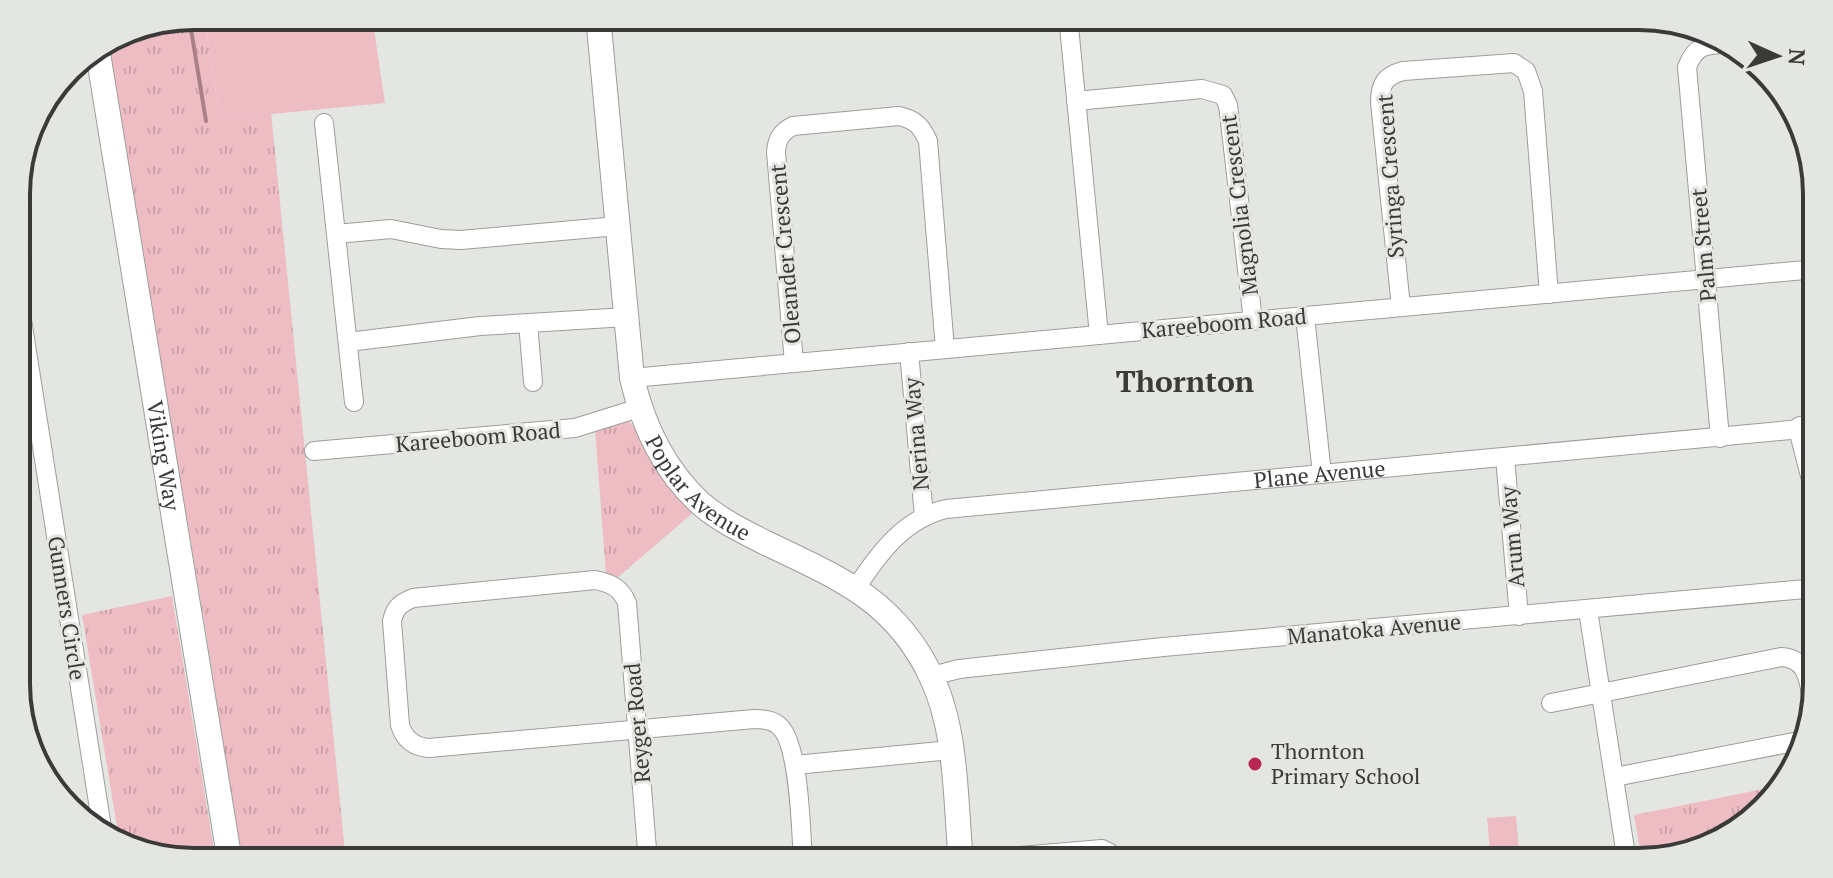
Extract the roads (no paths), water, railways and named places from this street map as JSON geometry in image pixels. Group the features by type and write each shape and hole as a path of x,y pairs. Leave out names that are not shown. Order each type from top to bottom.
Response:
{"street":[{"name":"Poplar Avenue","path":"599,30 632,378 639,408 665,460 703,505 738,529 856,588 908,636 932,676 946,716 959,848"},
{"path":"1069,30 1099,335"},
{"name":"Palm Street","path":"1709,46 1700,47 1692,54 1687,67 1720,438"},
{"name":"Viking Way","path":"99,61 228,848"},
{"name":"Syringa Crescent","path":"1401,307 1380,91 1384,80 1403,71 1514,63 1526,71 1533,91 1549,294"},
{"name":"Magnolia Crescent","path":"1076,101 1202,89 1223,95 1228,105 1253,321"},
{"name":"Oleander Crescent","path":"794,363 777,140 793,126 854,120 899,116 914,120 928,141 945,349"},
{"path":"324,123 354,402"},
{"path":"336,234 391,229 451,241 618,226"},
{"name":"Kareeboom Road","path":"632,378 1803,270"},
{"path":"1305,316 1322,474"},
{"path":"348,342 480,326 627,317"},
{"path":"528,323 533,382"},
{"name":"Nerina Way","path":"909,352 924,516"},
{"name":"Gunners Circle","path":"30,371 101,818"},
{"name":"Kareeboom Road","path":"314,451 564,429 639,408"},
{"name":"Plane Avenue","path":"856,588 899,533 924,516 946,509 1803,429"},
{"name":"Arum Way","path":"1505,458 1519,616"},
{"name":"Reyger Road","path":"638,728 429,748 409,741 400,725 392,621 394,612 400,603 413,598 595,580 616,587 627,603 638,728 647,848"},
{"name":"Manatoka Avenue","path":"932,676 957,669 1163,647 1803,589"},
{"path":"1588,610 1625,848"},
{"path":"1551,703 1781,657 1803,666"},
{"path":"638,728 754,719 779,725 788,737 795,765 802,848"},
{"path":"1615,777 1792,742"},
{"path":"795,765 951,750"}],"waterway":[{"path":"191,30 206,121"}],"place":[{"name":"Thornton Primary School","path":"1255,764"}],"district":[{"name":"Thornton","path":"1185,382"}]}
